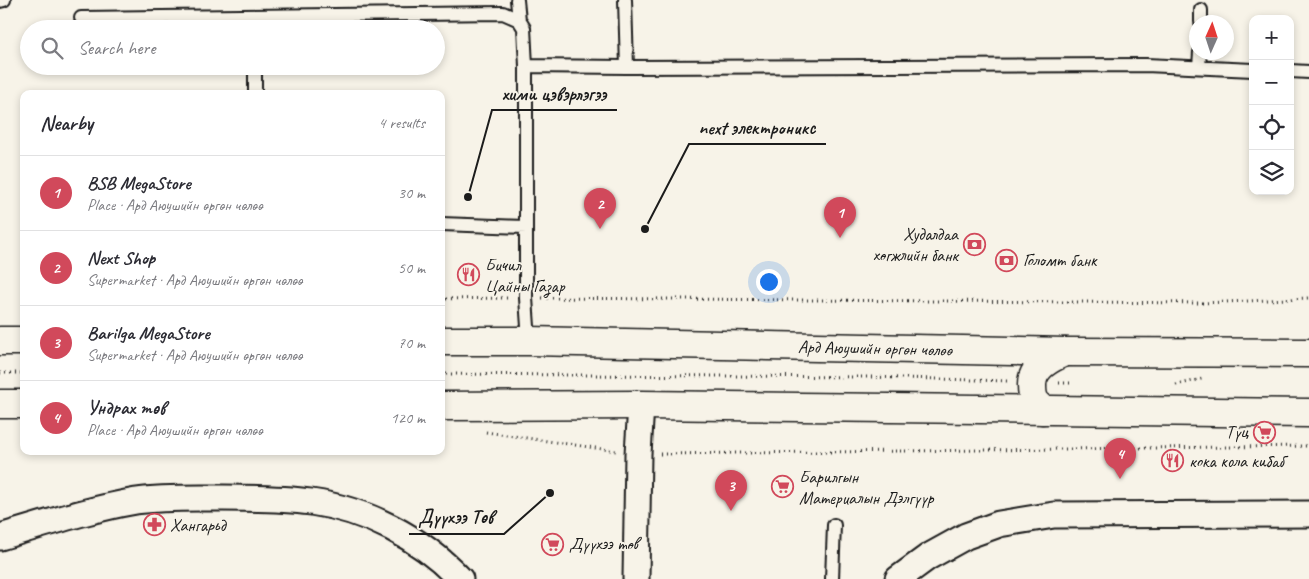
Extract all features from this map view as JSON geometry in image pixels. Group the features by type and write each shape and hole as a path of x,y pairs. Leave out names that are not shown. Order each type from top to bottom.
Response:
{"main road":[{"path":"0,341 20,341"},
{"name":"Ард Аюушийн өргөн чөлөө","path":"445,341 1064,352 1309,353"},
{"path":"1043,410 1035,401 1032,391 1032,378 1046,361 1064,352"},
{"path":"0,404 20,404"},
{"path":"445,406 641,405 1309,413"}],"street":[{"path":"636,579 638,454 641,405"},
{"path":"0,537 100,509 137,501 251,498 310,502 346,510 375,520 404,534 441,560 460,579"},
{"path":"898,579 928,557 966,536 999,524 1054,515 1309,514"}],"lane":[{"path":"517,0 519,20 524,28 526,66 526,298 529,341"},
{"path":"624,0 626,67"},
{"path":"81,18 504,13 519,20"},
{"path":"1199,60 1199,67"},
{"path":"526,66 1146,65 1249,70"},
{"path":"1294,71 1309,72"},
{"path":"255,75 255,90"},
{"path":"445,224 526,227"},
{"path":"832,579 834,525"}],"path":[{"path":"445,299 1204,304 1309,298"},
{"path":"0,373 20,373"},
{"path":"445,374 868,377 1080,384"},
{"path":"1169,387 1207,377"},
{"path":"481,432 638,454 1309,446"}],"place":[{"name":"хими цэвэрлэгээ","path":"468,197"},
{"name":"Next Shop","path":"600,229"},
{"name":"next электроникс","path":"645,229"},
{"name":"BSB MegaStore","path":"840,238"},
{"name":"Худалдаа хөгжлийн банк","path":"974,244"},
{"name":"Голомт банк","path":"1007,260"},
{"name":"Бичил Цайны Газар","path":"469,275"},
{"name":"Түц","path":"1264,432"},
{"name":"кока кола кибаб","path":"1173,461"},
{"name":"Ундрах төв","path":"1120,479"},
{"name":"Барилгын Материалын Дэлгүүр","path":"783,487"},
{"name":"Дүүхээ Төв","path":"550,493"},
{"name":"Barilga MegaStore","path":"731,511"},
{"name":"Хангарьд","path":"154,525"},
{"name":"Дүүхээ төв","path":"553,544"}]}
